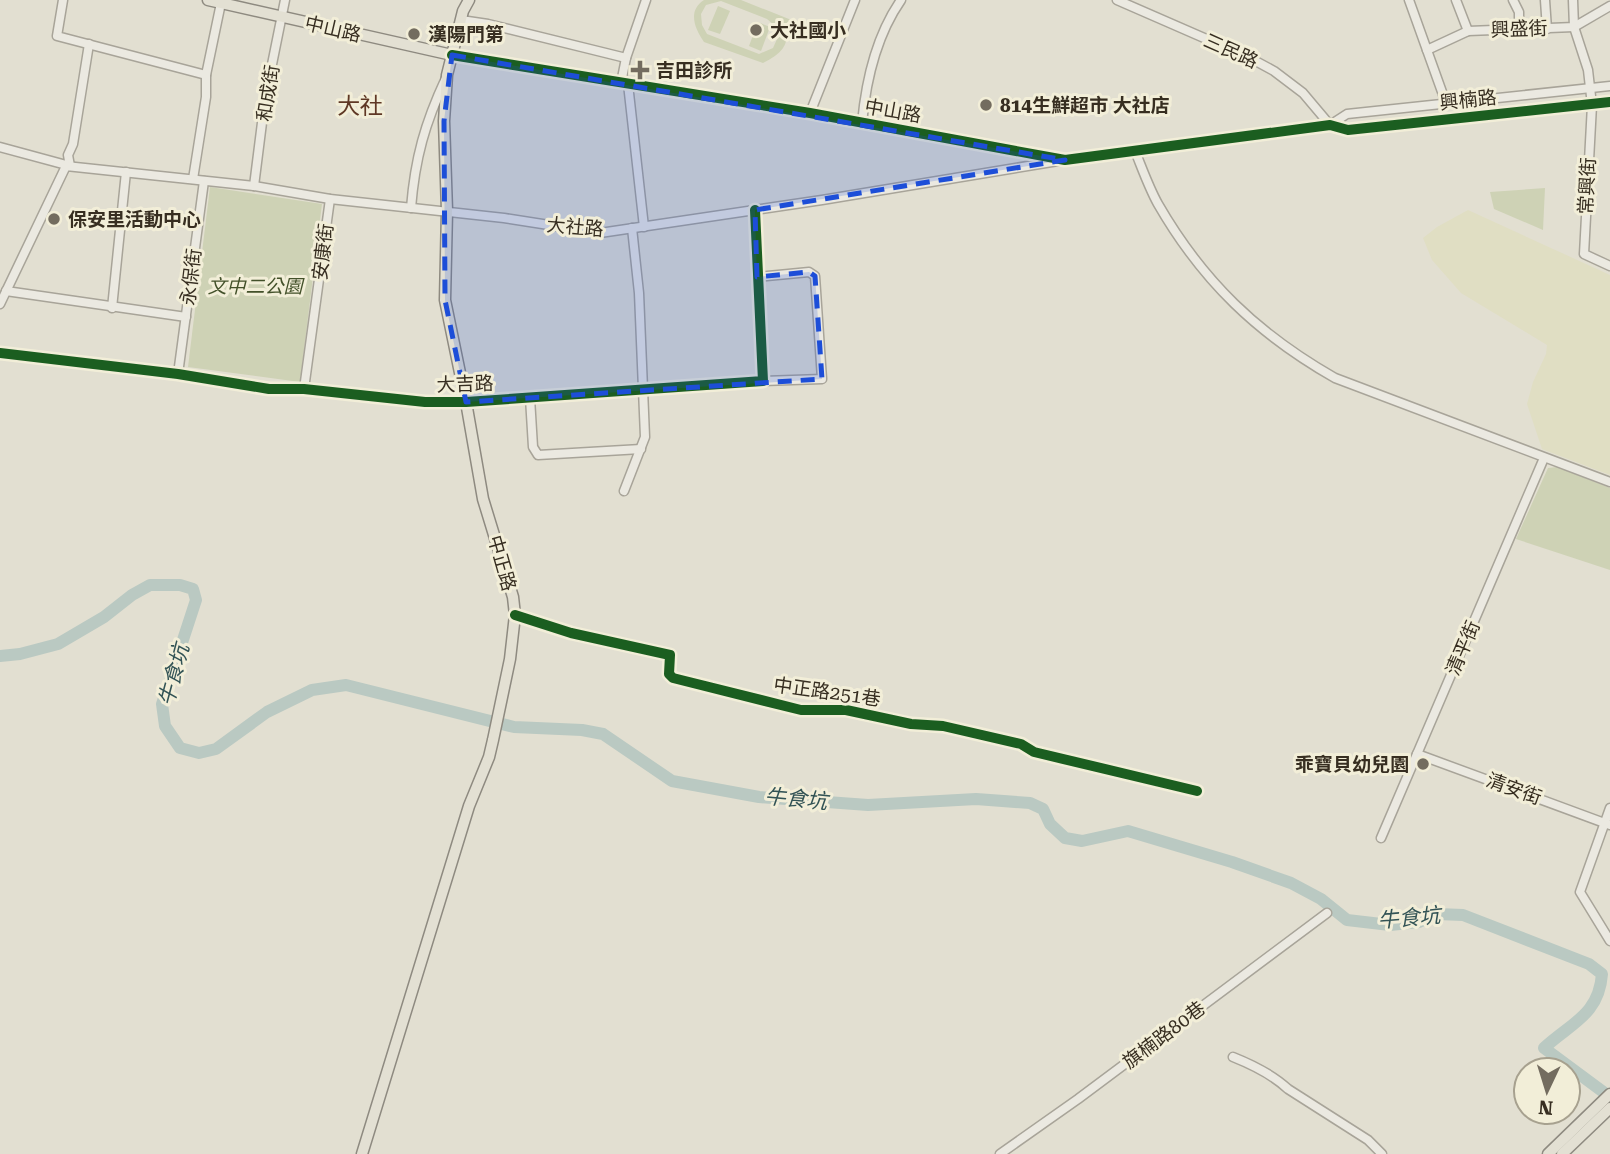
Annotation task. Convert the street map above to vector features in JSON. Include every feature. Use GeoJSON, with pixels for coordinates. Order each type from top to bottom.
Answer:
{"type":"FeatureCollection","features":[{"type":"Feature","properties":{"kind":"main road","name":"中山路"},"geometry":{"type":"LineString","coordinates":[[208,0],[452,55]]}},
{"type":"Feature","properties":{"kind":"main road","name":"中正路"},"geometry":{"type":"LineString","coordinates":[[362,1154],[461,832],[489,757],[510,659],[515,615],[513,597],[483,499],[445,300],[447,211],[444,121],[447,75],[469,0]]}},
{"type":"Feature","properties":{"kind":"main road"},"geometry":{"type":"LineString","coordinates":[[1548,1154],[1609,1103]]}},
{"type":"Feature","properties":{"kind":"main road"},"geometry":{"type":"LineString","coordinates":[[1562,1154],[1609,1103]]}},
{"type":"Feature","properties":{"kind":"street"},"geometry":{"type":"LineString","coordinates":[[63,0],[57,36],[206,75]]}},
{"type":"Feature","properties":{"kind":"street","name":"和成街"},"geometry":{"type":"LineString","coordinates":[[254,186],[265,99],[285,0]]}},
{"type":"Feature","properties":{"kind":"street"},"geometry":{"type":"LineString","coordinates":[[644,227],[625,83],[626,58],[646,0]]}},
{"type":"Feature","properties":{"kind":"street"},"geometry":{"type":"LineString","coordinates":[[810,113],[855,0]]}},
{"type":"Feature","properties":{"kind":"street"},"geometry":{"type":"LineString","coordinates":[[862,123],[865,89],[873,59],[892,13],[901,0]]}},
{"type":"Feature","properties":{"kind":"street"},"geometry":{"type":"LineString","coordinates":[[1409,0],[1446,103]]}},
{"type":"Feature","properties":{"kind":"street"},"geometry":{"type":"LineString","coordinates":[[1456,0],[1468,31]]}},
{"type":"Feature","properties":{"kind":"street"},"geometry":{"type":"LineString","coordinates":[[1513,0],[1518,12],[1519,30]]}},
{"type":"Feature","properties":{"kind":"street"},"geometry":{"type":"LineString","coordinates":[[1545,0],[1547,29]]}},
{"type":"Feature","properties":{"kind":"street","name":"常興街"},"geometry":{"type":"LineString","coordinates":[[1573,0],[1574,27],[1588,70],[1592,105],[1584,254],[1610,266]]}},
{"type":"Feature","properties":{"kind":"street","name":"三民路"},"geometry":{"type":"LineString","coordinates":[[1122,1],[1274,71],[1303,93],[1330,125]]}},
{"type":"Feature","properties":{"kind":"street"},"geometry":{"type":"LineString","coordinates":[[193,179],[206,97],[206,75],[228,3]]}},
{"type":"Feature","properties":{"kind":"street","name":"興盛街"},"geometry":{"type":"LineString","coordinates":[[1427,50],[1468,31],[1574,27],[1610,6]]}},
{"type":"Feature","properties":{"kind":"street"},"geometry":{"type":"LineString","coordinates":[[461,20],[488,24],[626,58]]}},
{"type":"Feature","properties":{"kind":"street"},"geometry":{"type":"LineString","coordinates":[[0,304],[63,169],[70,166],[68,155],[73,144],[89,44]]}},
{"type":"Feature","properties":{"kind":"street","name":"中山路"},"geometry":{"type":"LineString","coordinates":[[452,55],[810,113],[1065,160],[1330,125]]}},
{"type":"Feature","properties":{"kind":"street"},"geometry":{"type":"LineString","coordinates":[[411,208],[413,175],[426,122],[447,75]]}},
{"type":"Feature","properties":{"kind":"street","name":"興楠路"},"geometry":{"type":"LineString","coordinates":[[1330,125],[1348,114],[1610,86]]}},
{"type":"Feature","properties":{"kind":"street","name":"興楠路"},"geometry":{"type":"LineString","coordinates":[[1330,125],[1353,129],[1610,102]]}},
{"type":"Feature","properties":{"kind":"street","name":"大社路"},"geometry":{"type":"LineString","coordinates":[[0,147],[70,166],[254,186],[600,233],[1065,160]]}},
{"type":"Feature","properties":{"kind":"street"},"geometry":{"type":"LineString","coordinates":[[1135,151],[1158,204],[1202,267],[1231,302],[1266,333],[1304,360],[1335,378],[1610,482]]}},
{"type":"Feature","properties":{"kind":"street"},"geometry":{"type":"LineString","coordinates":[[112,307],[126,172]]}},
{"type":"Feature","properties":{"kind":"street","name":"永保街"},"geometry":{"type":"LineString","coordinates":[[178,374],[204,181]]}},
{"type":"Feature","properties":{"kind":"street","name":"安康街"},"geometry":{"type":"LineString","coordinates":[[304,389],[330,198]]}},
{"type":"Feature","properties":{"kind":"street"},"geometry":{"type":"LineString","coordinates":[[755,210],[763,381]]}},
{"type":"Feature","properties":{"kind":"street"},"geometry":{"type":"LineString","coordinates":[[624,491],[645,437],[639,293],[632,228]]}},
{"type":"Feature","properties":{"kind":"street","name":"大吉路"},"geometry":{"type":"LineString","coordinates":[[0,353],[178,374],[269,390],[304,389],[425,402],[466,402],[822,379],[815,276],[809,272],[757,277]]}},
{"type":"Feature","properties":{"kind":"street"},"geometry":{"type":"LineString","coordinates":[[6,291],[186,317]]}},
{"type":"Feature","properties":{"kind":"street"},"geometry":{"type":"LineString","coordinates":[[530,398],[533,447],[538,455],[641,449]]}},
{"type":"Feature","properties":{"kind":"street","name":"清平街"},"geometry":{"type":"LineString","coordinates":[[1381,838],[1545,457]]}},
{"type":"Feature","properties":{"kind":"street","name":"中正路251巷"},"geometry":{"type":"LineString","coordinates":[[515,615],[571,633],[670,655],[669,674],[673,678],[801,710],[846,710],[911,724],[943,726],[1021,744],[1034,752],[1197,791]]}},
{"type":"Feature","properties":{"kind":"street","name":"清安街"},"geometry":{"type":"LineString","coordinates":[[1417,754],[1607,823]]}},
{"type":"Feature","properties":{"kind":"street"},"geometry":{"type":"LineString","coordinates":[[1610,808],[1607,823],[1580,892],[1610,941]]}},
{"type":"Feature","properties":{"kind":"street","name":"旗楠路80巷"},"geometry":{"type":"LineString","coordinates":[[1000,1154],[1327,913]]}},
{"type":"Feature","properties":{"kind":"street"},"geometry":{"type":"LineString","coordinates":[[1233,1057],[1279,1080],[1288,1089],[1368,1140],[1382,1154]]}},
{"type":"Feature","properties":{"kind":"highlighted area"},"geometry":{"type":"Polygon","coordinates":[[[452,55],[1065,160],[755,210],[757,277],[809,272],[815,276],[822,379],[466,402],[445,300],[444,121],[452,55]]]}},
{"type":"Feature","properties":{"kind":"shaded area"},"geometry":{"type":"Polygon","coordinates":[[[1468,210],[1610,275],[1610,475],[1542,449],[1527,404],[1547,345],[1461,293],[1432,260],[1423,238],[1468,210]]]}},
{"type":"Feature","properties":{"kind":"green space"},"geometry":{"type":"Polygon","coordinates":[[[704,0],[741,0],[804,25],[801,32],[785,27],[785,45],[774,57],[763,63],[704,42],[694,20],[699,4],[704,0]],[[721,1],[706,5],[701,14],[702,25],[707,34],[759,54],[773,48],[777,39],[774,25],[767,19],[721,1]]]}},
{"type":"Feature","properties":{"kind":"green space"},"geometry":{"type":"Polygon","coordinates":[[[718,6],[730,11],[720,34],[708,30],[718,6]]]}},
{"type":"Feature","properties":{"kind":"green space"},"geometry":{"type":"Polygon","coordinates":[[[758,22],[770,27],[761,51],[749,46],[758,22]]]}},
{"type":"Feature","properties":{"kind":"green space","name":"文中二公園"},"geometry":{"type":"Polygon","coordinates":[[[210,187],[322,204],[300,382],[188,367],[210,187]]]}},
{"type":"Feature","properties":{"kind":"green space"},"geometry":{"type":"Polygon","coordinates":[[[1545,188],[1543,230],[1494,209],[1490,192],[1545,188]]]}},
{"type":"Feature","properties":{"kind":"green space"},"geometry":{"type":"Polygon","coordinates":[[[1557,467],[1610,488],[1610,570],[1516,539],[1548,468],[1557,467]]]}},
{"type":"Feature","properties":{"kind":"waterway","name":"牛食坑"},"geometry":{"type":"LineString","coordinates":[[0,656],[58,644],[104,617],[150,585],[180,585],[193,589],[196,600],[162,704],[165,726],[180,748],[199,753],[216,749],[267,712],[312,690],[346,685],[514,727],[582,730],[603,734],[672,781],[759,797],[868,805],[976,799],[1030,803],[1043,809],[1050,824],[1065,838],[1082,841],[1128,831],[1291,883],[1321,899],[1347,920],[1390,925],[1419,922],[1437,914],[1463,915],[1589,964],[1602,974],[1600,988],[1589,1009],[1544,1048],[1610,1097]]}},
{"type":"Feature","properties":{"kind":"cycle path"},"geometry":{"type":"LineString","coordinates":[[452,55],[810,113],[1065,160],[1330,125],[1348,130],[1610,102]]}},
{"type":"Feature","properties":{"kind":"cycle path"},"geometry":{"type":"LineString","coordinates":[[0,353],[178,374],[269,389],[304,389],[425,402],[466,402],[763,381],[755,210]]}},
{"type":"Feature","properties":{"kind":"cycle path"},"geometry":{"type":"LineString","coordinates":[[515,615],[571,633],[670,655],[669,674],[673,678],[801,710],[846,710],[911,724],[943,726],[1021,744],[1034,752],[1197,791]]}},
{"type":"Feature","properties":{"kind":"place","name":"大社國小"},"geometry":{"type":"Point","coordinates":[756,30]}},
{"type":"Feature","properties":{"kind":"place","name":"漢陽門第"},"geometry":{"type":"Point","coordinates":[414,34]}},
{"type":"Feature","properties":{"kind":"place","name":"吉田診所"},"geometry":{"type":"Point","coordinates":[640,70]}},
{"type":"Feature","properties":{"kind":"place","name":"814生鮮超市 大社店"},"geometry":{"type":"Point","coordinates":[986,105]}},
{"type":"Feature","properties":{"kind":"place","name":"保安里活動中心"},"geometry":{"type":"Point","coordinates":[54,219]}},
{"type":"Feature","properties":{"kind":"place","name":"乖寶貝幼兒園"},"geometry":{"type":"Point","coordinates":[1423,764]}},
{"type":"Feature","properties":{"kind":"district","name":"大社"},"geometry":{"type":"Point","coordinates":[360,106]}}]}
